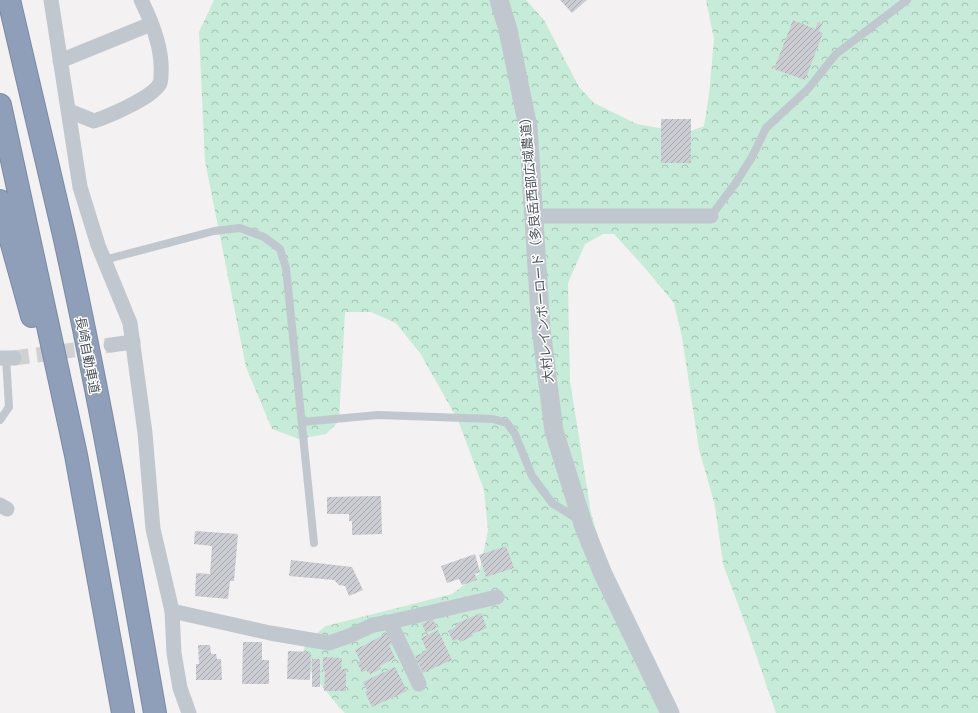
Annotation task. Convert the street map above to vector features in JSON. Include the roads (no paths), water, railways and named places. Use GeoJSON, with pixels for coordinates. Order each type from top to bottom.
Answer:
{"type":"FeatureCollection","features":[{"type":"Feature","properties":{"kind":"highway","name":"長崎自動車道"},"geometry":{"type":"LineString","coordinates":[[9,0],[64,236],[92,375],[155,713]]}},
{"type":"Feature","properties":{"kind":"highway"},"geometry":{"type":"LineString","coordinates":[[0,105],[76,455],[123,713]]}},
{"type":"Feature","properties":{"kind":"highway"},"geometry":{"type":"LineString","coordinates":[[0,201],[35,326],[67,465],[109,634]]}},
{"type":"Feature","properties":{"kind":"street"},"geometry":{"type":"LineString","coordinates":[[51,0],[80,187],[104,260],[130,323],[145,433],[153,529],[172,611],[174,653],[180,688],[190,713]]}},
{"type":"Feature","properties":{"kind":"street"},"geometry":{"type":"LineString","coordinates":[[69,111],[94,121],[114,113],[150,94],[160,83],[162,66],[159,45],[141,0]]}},
{"type":"Feature","properties":{"kind":"street","name":"大村レインボーロード（多良岳西部広域農道）"},"geometry":{"type":"LineString","coordinates":[[499,0],[508,30],[528,127],[541,329],[554,432],[582,521],[603,574],[670,713]]}},
{"type":"Feature","properties":{"kind":"street"},"geometry":{"type":"LineString","coordinates":[[60,62],[151,24]]}},
{"type":"Feature","properties":{"kind":"street"},"geometry":{"type":"LineString","coordinates":[[534,216],[711,216]]}},
{"type":"Feature","properties":{"kind":"street"},"geometry":{"type":"LineString","coordinates":[[111,345],[133,342]]}},
{"type":"Feature","properties":{"kind":"street"},"geometry":{"type":"LineString","coordinates":[[172,611],[270,633],[329,643],[373,625],[497,596]]}},
{"type":"Feature","properties":{"kind":"street"},"geometry":{"type":"LineString","coordinates":[[390,622],[419,684]]}},
{"type":"Feature","properties":{"kind":"lane"},"geometry":{"type":"LineString","coordinates":[[711,216],[735,184],[752,157],[766,128],[796,102],[836,54],[907,0]]}},
{"type":"Feature","properties":{"kind":"lane"},"geometry":{"type":"LineString","coordinates":[[104,260],[214,231],[240,228],[264,236],[280,249],[286,268],[314,543]]}},
{"type":"Feature","properties":{"kind":"lane"},"geometry":{"type":"LineString","coordinates":[[0,420],[9,407],[7,358]]}},
{"type":"Feature","properties":{"kind":"lane"},"geometry":{"type":"LineString","coordinates":[[302,422],[378,415],[493,419],[507,423],[515,434],[532,476],[552,503],[582,521]]}},
{"type":"Feature","properties":{"kind":"tunnel"},"geometry":{"type":"LineString","coordinates":[[14,358],[111,345]]}}]}
